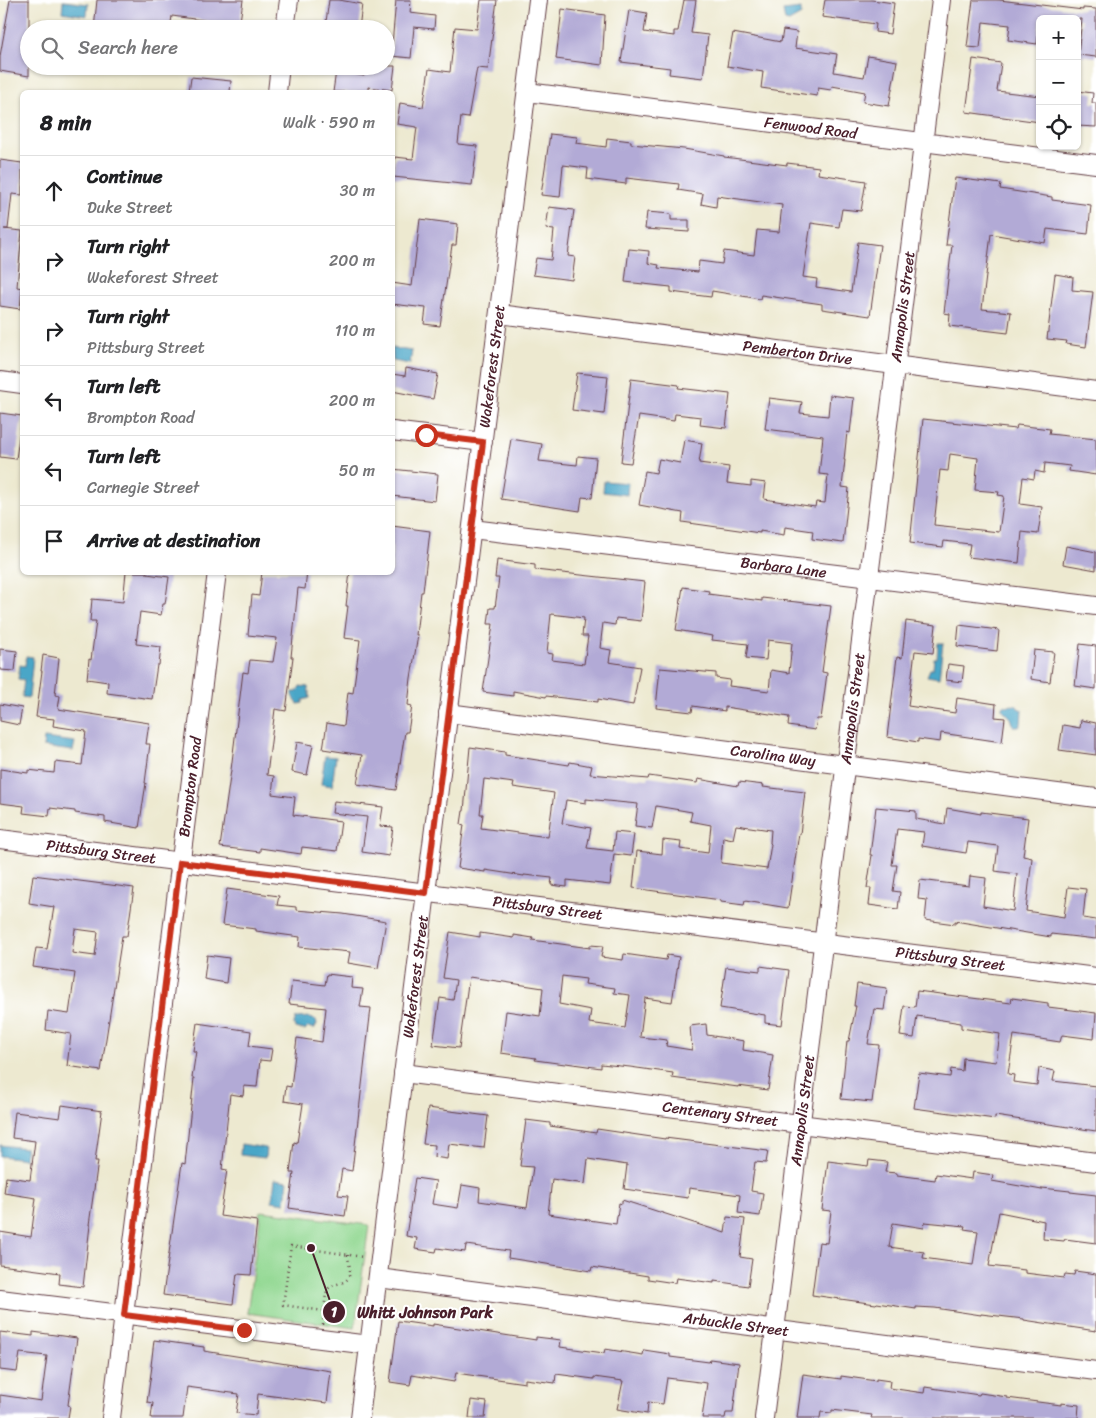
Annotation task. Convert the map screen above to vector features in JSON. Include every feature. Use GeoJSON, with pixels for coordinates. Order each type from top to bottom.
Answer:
{"type":"FeatureCollection","features":[{"type":"Feature","properties":{"kind":"street"},"geometry":{"type":"LineString","coordinates":[[286,20],[289,0]]}},
{"type":"Feature","properties":{"kind":"street","name":"Wakeforest Street"},"geometry":{"type":"LineString","coordinates":[[360,1418],[538,0]]}},
{"type":"Feature","properties":{"kind":"street","name":"Annapolis Street"},"geometry":{"type":"LineString","coordinates":[[764,1418],[941,0]]}},
{"type":"Feature","properties":{"kind":"street"},"geometry":{"type":"LineString","coordinates":[[277,90],[279,75]]}},
{"type":"Feature","properties":{"kind":"street","name":"Fenwood Road"},"geometry":{"type":"LineString","coordinates":[[527,92],[1096,164]]}},
{"type":"Feature","properties":{"kind":"street","name":"Pemberton Drive"},"geometry":{"type":"LineString","coordinates":[[499,314],[1096,391]]}},
{"type":"Feature","properties":{"kind":"street"},"geometry":{"type":"LineString","coordinates":[[0,381],[20,384]]}},
{"type":"Feature","properties":{"kind":"street"},"geometry":{"type":"LineString","coordinates":[[395,431],[483,442]]}},
{"type":"Feature","properties":{"kind":"street","name":"Barbara Lane"},"geometry":{"type":"LineString","coordinates":[[472,529],[1096,606]]}},
{"type":"Feature","properties":{"kind":"street","name":"Brompton Road"},"geometry":{"type":"LineString","coordinates":[[111,1418],[217,575]]}},
{"type":"Feature","properties":{"kind":"street","name":"Carolina Way"},"geometry":{"type":"LineString","coordinates":[[448,713],[1096,798]]}},
{"type":"Feature","properties":{"kind":"street","name":"Pittsburg Street"},"geometry":{"type":"LineString","coordinates":[[0,839],[1096,977]]}},
{"type":"Feature","properties":{"kind":"street","name":"Centenary Street"},"geometry":{"type":"LineString","coordinates":[[403,1073],[1096,1162]]}},
{"type":"Feature","properties":{"kind":"street","name":"Arbuckle Street"},"geometry":{"type":"LineString","coordinates":[[378,1278],[1096,1371]]}},
{"type":"Feature","properties":{"kind":"street"},"geometry":{"type":"LineString","coordinates":[[0,1299],[369,1345]]}},
{"type":"Feature","properties":{"kind":"path"},"geometry":{"type":"LineString","coordinates":[[291,1246],[348,1255],[350,1270],[348,1278],[342,1284],[332,1285],[327,1290],[324,1311],[283,1305],[291,1246]]}},
{"type":"Feature","properties":{"kind":"green space"},"geometry":{"type":"Polygon","coordinates":[[[261,1211],[369,1225],[355,1328],[247,1313],[261,1211]]]}},
{"type":"Feature","properties":{"kind":"water"},"geometry":{"type":"Polygon","coordinates":[[[63,1],[88,4],[87,16],[62,12],[63,1]]]}},
{"type":"Feature","properties":{"kind":"water"},"geometry":{"type":"Polygon","coordinates":[[[801,9],[801,15],[789,22],[785,21],[783,11],[801,9]]]}},
{"type":"Feature","properties":{"kind":"water"},"geometry":{"type":"Polygon","coordinates":[[[395,348],[412,351],[410,364],[395,361],[395,348]]]}},
{"type":"Feature","properties":{"kind":"water"},"geometry":{"type":"Polygon","coordinates":[[[604,481],[628,483],[627,495],[603,492],[604,481]]]}},
{"type":"Feature","properties":{"kind":"water"},"geometry":{"type":"Polygon","coordinates":[[[938,643],[943,643],[939,678],[927,676],[930,669],[933,669],[934,658],[937,658],[938,643]]]}},
{"type":"Feature","properties":{"kind":"water"},"geometry":{"type":"Polygon","coordinates":[[[26,656],[33,657],[29,698],[22,697],[24,680],[18,679],[20,665],[25,666],[26,656]]]}},
{"type":"Feature","properties":{"kind":"water"},"geometry":{"type":"Polygon","coordinates":[[[300,686],[308,687],[310,698],[298,704],[292,696],[293,692],[297,692],[300,686]]]}},
{"type":"Feature","properties":{"kind":"water"},"geometry":{"type":"Polygon","coordinates":[[[1016,705],[1022,710],[1019,727],[1014,727],[1011,718],[1002,709],[1002,706],[1016,705]]]}},
{"type":"Feature","properties":{"kind":"water"},"geometry":{"type":"Polygon","coordinates":[[[44,738],[75,742],[73,751],[43,747],[44,738]]]}},
{"type":"Feature","properties":{"kind":"water"},"geometry":{"type":"Polygon","coordinates":[[[325,756],[336,757],[332,786],[321,784],[325,756]]]}},
{"type":"Feature","properties":{"kind":"water"},"geometry":{"type":"Polygon","coordinates":[[[310,1017],[316,1020],[317,1024],[314,1029],[308,1027],[305,1030],[295,1028],[296,1018],[310,1017]]]}},
{"type":"Feature","properties":{"kind":"water"},"geometry":{"type":"Polygon","coordinates":[[[241,1144],[266,1148],[265,1158],[240,1155],[241,1144]]]}},
{"type":"Feature","properties":{"kind":"water"},"geometry":{"type":"Polygon","coordinates":[[[0,1145],[26,1148],[25,1159],[0,1156],[0,1145]]]}},
{"type":"Feature","properties":{"kind":"water"},"geometry":{"type":"Polygon","coordinates":[[[275,1179],[288,1181],[285,1203],[272,1201],[275,1179]]]}},
{"type":"Feature","properties":{"kind":"building"},"geometry":{"type":"Polygon","coordinates":[[[10,0],[29,0],[29,20],[20,20],[20,74],[0,71],[0,56],[10,0]]]}},
{"type":"Feature","properties":{"kind":"building"},"geometry":{"type":"Polygon","coordinates":[[[97,0],[243,0],[240,20],[202,20],[172,16],[171,20],[95,20],[97,0]]]}},
{"type":"Feature","properties":{"kind":"building"},"geometry":{"type":"Polygon","coordinates":[[[329,0],[362,4],[360,20],[326,20],[329,0]]]}},
{"type":"Feature","properties":{"kind":"building"},"geometry":{"type":"Polygon","coordinates":[[[396,0],[411,0],[410,13],[435,16],[434,29],[414,27],[411,58],[395,56],[396,0]]]}},
{"type":"Feature","properties":{"kind":"building"},"geometry":{"type":"Polygon","coordinates":[[[481,0],[497,0],[488,69],[477,68],[468,118],[461,117],[458,144],[477,146],[472,185],[395,177],[395,157],[413,159],[417,127],[397,124],[400,103],[423,107],[429,69],[450,72],[455,27],[477,29],[481,0]]]}},
{"type":"Feature","properties":{"kind":"building"},"geometry":{"type":"Polygon","coordinates":[[[684,0],[696,0],[691,33],[708,35],[703,78],[669,74],[670,68],[621,62],[629,10],[647,13],[644,32],[674,36],[674,31],[678,31],[684,0]]]}},
{"type":"Feature","properties":{"kind":"building"},"geometry":{"type":"Polygon","coordinates":[[[825,0],[872,0],[894,3],[890,34],[875,32],[876,24],[822,17],[825,0]]]}},
{"type":"Feature","properties":{"kind":"building"},"geometry":{"type":"Polygon","coordinates":[[[973,0],[999,0],[1083,10],[1083,8],[1096,9],[1096,57],[1081,55],[1081,15],[1036,15],[1036,44],[1008,40],[1010,25],[983,22],[980,48],[967,47],[973,0]]]}},
{"type":"Feature","properties":{"kind":"building"},"geometry":{"type":"Polygon","coordinates":[[[562,9],[605,15],[602,65],[556,59],[562,9]]]}},
{"type":"Feature","properties":{"kind":"building"},"geometry":{"type":"Polygon","coordinates":[[[783,30],[797,32],[795,48],[837,54],[834,72],[864,77],[868,56],[897,61],[889,106],[863,102],[865,92],[832,86],[831,90],[818,88],[817,96],[761,88],[763,72],[727,66],[733,33],[781,42],[783,30]]]}},
{"type":"Feature","properties":{"kind":"building"},"geometry":{"type":"Polygon","coordinates":[[[973,59],[1001,63],[997,91],[1036,96],[1036,121],[966,112],[973,59]]]}},
{"type":"Feature","properties":{"kind":"building"},"geometry":{"type":"Polygon","coordinates":[[[335,75],[394,75],[392,90],[368,87],[368,90],[333,90],[335,75]]]}},
{"type":"Feature","properties":{"kind":"building"},"geometry":{"type":"Polygon","coordinates":[[[191,77],[231,81],[230,90],[189,90],[191,77]]]}},
{"type":"Feature","properties":{"kind":"building"},"geometry":{"type":"Polygon","coordinates":[[[1081,92],[1093,93],[1092,103],[1096,103],[1096,127],[1081,126],[1081,92]]]}},
{"type":"Feature","properties":{"kind":"building"},"geometry":{"type":"Polygon","coordinates":[[[550,134],[577,137],[576,143],[606,147],[607,138],[631,141],[631,144],[684,149],[724,157],[819,167],[818,174],[866,181],[861,211],[842,209],[839,227],[811,223],[803,277],[817,279],[816,287],[851,292],[858,242],[880,245],[870,316],[822,309],[822,304],[761,295],[760,299],[712,291],[711,297],[671,292],[671,287],[625,282],[629,249],[649,251],[648,263],[659,265],[658,268],[698,272],[699,261],[722,264],[724,251],[754,255],[757,230],[779,232],[782,205],[717,196],[716,207],[701,204],[703,194],[678,190],[679,184],[626,178],[626,184],[587,179],[588,168],[563,165],[560,197],[541,195],[550,134]]]}},
{"type":"Feature","properties":{"kind":"building"},"geometry":{"type":"Polygon","coordinates":[[[0,160],[20,163],[20,195],[12,194],[8,229],[4,229],[20,231],[17,287],[20,288],[20,309],[0,306],[0,160]]]}},
{"type":"Feature","properties":{"kind":"building"},"geometry":{"type":"Polygon","coordinates":[[[955,178],[1001,184],[1000,189],[1052,197],[1052,200],[1091,205],[1088,234],[1047,229],[1045,243],[991,234],[982,309],[1011,312],[1008,333],[949,326],[950,314],[944,313],[952,245],[946,245],[955,178]]]}},
{"type":"Feature","properties":{"kind":"building"},"geometry":{"type":"Polygon","coordinates":[[[549,207],[574,210],[568,256],[575,257],[572,280],[533,275],[536,258],[551,260],[554,230],[546,229],[549,207]]]}},
{"type":"Feature","properties":{"kind":"building"},"geometry":{"type":"Polygon","coordinates":[[[647,212],[671,214],[671,220],[689,220],[689,232],[645,229],[647,212]]]}},
{"type":"Feature","properties":{"kind":"building"},"geometry":{"type":"Polygon","coordinates":[[[420,219],[458,224],[456,245],[452,245],[440,326],[424,324],[426,308],[395,304],[395,283],[412,286],[420,219]]]}},
{"type":"Feature","properties":{"kind":"building"},"geometry":{"type":"Polygon","coordinates":[[[1055,274],[1073,277],[1072,290],[1093,292],[1086,347],[1066,344],[1067,341],[1047,339],[1055,274]]]}},
{"type":"Feature","properties":{"kind":"building"},"geometry":{"type":"Polygon","coordinates":[[[406,368],[438,374],[433,399],[395,392],[395,374],[405,376],[406,368]]]}},
{"type":"Feature","properties":{"kind":"building"},"geometry":{"type":"Polygon","coordinates":[[[577,373],[608,376],[604,414],[572,410],[577,373]]]}},
{"type":"Feature","properties":{"kind":"building"},"geometry":{"type":"Polygon","coordinates":[[[631,379],[679,385],[678,388],[730,394],[726,428],[700,425],[701,417],[675,414],[674,421],[639,416],[631,463],[621,462],[631,379]]]}},
{"type":"Feature","properties":{"kind":"building"},"geometry":{"type":"Polygon","coordinates":[[[830,395],[854,398],[850,433],[847,432],[844,460],[842,487],[849,488],[843,543],[812,539],[813,531],[785,527],[784,535],[682,522],[683,513],[639,505],[645,471],[656,473],[659,459],[680,463],[684,440],[702,443],[699,463],[729,467],[727,483],[751,486],[751,481],[766,483],[764,499],[815,507],[816,502],[825,503],[828,475],[819,474],[823,436],[765,429],[769,398],[802,402],[800,413],[828,416],[830,395]]]}},
{"type":"Feature","properties":{"kind":"building"},"geometry":{"type":"Polygon","coordinates":[[[0,413],[20,416],[16,459],[0,457],[0,413]]]}},
{"type":"Feature","properties":{"kind":"building"},"geometry":{"type":"Polygon","coordinates":[[[923,419],[1016,429],[1017,425],[1050,429],[1049,434],[1096,439],[1096,475],[1069,471],[1070,466],[1045,463],[1044,473],[1035,471],[1034,479],[1023,477],[1020,504],[1042,507],[1038,534],[1022,532],[1019,563],[968,557],[970,544],[944,541],[943,547],[910,543],[923,419]],[[950,454],[948,471],[940,470],[934,525],[999,532],[1004,496],[998,495],[999,492],[975,490],[978,458],[950,454]]]}},
{"type":"Feature","properties":{"kind":"building"},"geometry":{"type":"Polygon","coordinates":[[[511,439],[542,444],[539,461],[577,465],[578,456],[596,458],[592,498],[582,497],[580,511],[501,499],[511,439]]]}},
{"type":"Feature","properties":{"kind":"building"},"geometry":{"type":"Polygon","coordinates":[[[395,469],[438,474],[435,501],[395,496],[395,469]]]}},
{"type":"Feature","properties":{"kind":"building"},"geometry":{"type":"Polygon","coordinates":[[[395,526],[430,531],[408,705],[412,706],[408,732],[405,732],[396,790],[357,784],[362,755],[323,749],[327,723],[344,726],[348,692],[353,693],[360,640],[344,638],[348,606],[346,606],[350,575],[395,575],[395,526]]]}},
{"type":"Feature","properties":{"kind":"building"},"geometry":{"type":"Polygon","coordinates":[[[1066,546],[1096,552],[1096,570],[1063,564],[1066,546]]]}},
{"type":"Feature","properties":{"kind":"building"},"geometry":{"type":"Polygon","coordinates":[[[497,560],[535,565],[535,570],[645,582],[641,621],[616,618],[615,625],[603,623],[600,648],[611,650],[609,662],[640,667],[633,705],[598,699],[598,702],[546,697],[513,691],[513,696],[483,692],[493,624],[488,624],[490,608],[495,608],[499,578],[495,578],[497,560]],[[551,614],[547,653],[553,654],[552,660],[584,664],[588,636],[582,636],[584,618],[551,614]]]}},
{"type":"Feature","properties":{"kind":"building"},"geometry":{"type":"Polygon","coordinates":[[[126,575],[169,577],[165,604],[163,604],[161,615],[140,612],[136,644],[161,647],[152,699],[107,693],[108,682],[87,679],[96,621],[90,621],[92,599],[123,602],[126,575]]]}},
{"type":"Feature","properties":{"kind":"building"},"geometry":{"type":"Polygon","coordinates":[[[262,575],[307,575],[305,589],[298,588],[291,657],[293,657],[286,711],[275,709],[267,775],[274,776],[272,794],[295,797],[293,815],[341,821],[337,851],[302,847],[301,854],[260,848],[260,852],[220,847],[243,672],[248,673],[250,660],[273,662],[277,638],[248,635],[252,595],[259,596],[262,575]]]}},
{"type":"Feature","properties":{"kind":"building"},"geometry":{"type":"Polygon","coordinates":[[[683,587],[709,591],[708,594],[762,601],[762,598],[831,606],[822,672],[827,673],[821,719],[817,719],[815,730],[788,726],[789,717],[725,707],[725,711],[693,706],[692,712],[656,708],[660,668],[716,673],[716,678],[730,680],[729,686],[769,691],[771,670],[789,673],[792,643],[768,640],[766,660],[746,658],[748,644],[712,640],[713,636],[676,630],[683,587]]]}},
{"type":"Feature","properties":{"kind":"building"},"geometry":{"type":"Polygon","coordinates":[[[906,621],[936,625],[933,653],[915,651],[908,706],[955,713],[957,698],[996,704],[995,717],[1005,718],[1002,742],[941,733],[940,742],[918,739],[918,742],[887,737],[897,657],[902,658],[906,621]]]}},
{"type":"Feature","properties":{"kind":"building"},"geometry":{"type":"Polygon","coordinates":[[[959,625],[999,630],[997,651],[957,646],[959,625]]]}},
{"type":"Feature","properties":{"kind":"building"},"geometry":{"type":"Polygon","coordinates":[[[1080,644],[1096,646],[1096,689],[1075,686],[1080,644]]]}},
{"type":"Feature","properties":{"kind":"building"},"geometry":{"type":"Polygon","coordinates":[[[0,649],[17,651],[15,671],[0,670],[0,649]]]}},
{"type":"Feature","properties":{"kind":"building"},"geometry":{"type":"Polygon","coordinates":[[[1034,650],[1054,652],[1050,682],[1031,679],[1034,650]]]}},
{"type":"Feature","properties":{"kind":"building"},"geometry":{"type":"Polygon","coordinates":[[[43,655],[59,658],[55,695],[60,696],[58,709],[149,723],[146,744],[150,744],[139,828],[105,822],[105,817],[75,813],[75,811],[50,808],[49,816],[23,813],[24,806],[0,803],[0,769],[28,773],[28,770],[54,773],[55,762],[82,765],[86,731],[53,726],[54,719],[36,717],[43,655]]]}},
{"type":"Feature","properties":{"kind":"building"},"geometry":{"type":"Polygon","coordinates":[[[948,664],[964,666],[962,682],[946,680],[948,664]]]}},
{"type":"Feature","properties":{"kind":"building"},"geometry":{"type":"Polygon","coordinates":[[[0,704],[22,708],[19,725],[0,721],[0,704]]]}},
{"type":"Feature","properties":{"kind":"building"},"geometry":{"type":"Polygon","coordinates":[[[1081,720],[1096,723],[1096,755],[1059,750],[1063,725],[1080,728],[1081,720]]]}},
{"type":"Feature","properties":{"kind":"building"},"geometry":{"type":"Polygon","coordinates":[[[297,742],[313,745],[307,775],[292,772],[297,742]]]}},
{"type":"Feature","properties":{"kind":"building"},"geometry":{"type":"Polygon","coordinates":[[[470,747],[505,752],[505,755],[569,765],[570,762],[592,766],[590,774],[648,779],[649,776],[697,783],[698,779],[738,786],[739,782],[805,792],[788,908],[745,901],[744,905],[633,888],[637,851],[662,854],[663,840],[681,842],[680,849],[708,853],[711,825],[690,821],[692,812],[656,806],[652,828],[635,826],[638,804],[586,799],[586,803],[566,800],[562,823],[591,828],[587,848],[613,851],[615,832],[634,834],[631,856],[614,854],[610,885],[567,880],[567,887],[551,885],[552,878],[458,868],[464,825],[461,824],[470,747]],[[484,779],[480,814],[483,814],[481,828],[548,837],[554,793],[513,787],[514,783],[484,779]],[[736,825],[733,839],[723,837],[721,863],[767,869],[771,830],[736,825]]]}},
{"type":"Feature","properties":{"kind":"building"},"geometry":{"type":"Polygon","coordinates":[[[334,801],[383,807],[380,826],[393,827],[389,856],[362,852],[367,817],[332,813],[334,801]]]}},
{"type":"Feature","properties":{"kind":"building"},"geometry":{"type":"Polygon","coordinates":[[[876,807],[916,811],[916,819],[945,824],[947,808],[981,814],[981,812],[1028,818],[1023,856],[1032,858],[1026,911],[1064,917],[1068,887],[1086,889],[1083,918],[1096,920],[1096,939],[1051,934],[1051,937],[955,921],[955,924],[925,920],[927,900],[918,899],[920,880],[969,886],[970,876],[986,878],[983,906],[1013,911],[1017,874],[995,871],[998,846],[968,842],[966,853],[922,846],[924,832],[897,829],[892,865],[897,865],[893,891],[900,892],[898,909],[869,905],[871,888],[867,888],[876,807]]]}},
{"type":"Feature","properties":{"kind":"building"},"geometry":{"type":"Polygon","coordinates":[[[33,875],[134,888],[127,936],[122,936],[101,1071],[67,1066],[71,1034],[46,1030],[48,1011],[69,1014],[75,973],[33,967],[36,948],[47,949],[54,907],[29,903],[33,875]],[[75,929],[72,953],[95,956],[98,932],[75,929]]]}},
{"type":"Feature","properties":{"kind":"building"},"geometry":{"type":"Polygon","coordinates":[[[227,889],[279,896],[277,905],[296,907],[296,910],[343,914],[386,921],[378,968],[348,963],[350,952],[299,947],[300,937],[222,925],[227,889]]]}},
{"type":"Feature","properties":{"kind":"building"},"geometry":{"type":"Polygon","coordinates":[[[450,932],[480,937],[480,933],[514,938],[514,935],[533,938],[532,940],[590,948],[590,945],[603,946],[601,957],[623,960],[624,954],[666,960],[667,955],[679,957],[672,1002],[645,998],[640,1037],[667,1040],[666,1046],[692,1050],[690,1026],[706,1024],[707,1035],[744,1041],[743,1050],[773,1055],[768,1090],[672,1078],[673,1073],[630,1067],[601,1064],[601,1068],[535,1060],[536,1058],[501,1053],[506,1011],[540,1016],[543,988],[469,977],[459,1048],[433,1045],[440,998],[453,1000],[456,980],[443,978],[450,932]],[[562,976],[559,1004],[591,1010],[589,1023],[625,1028],[630,995],[614,993],[615,988],[585,984],[586,979],[562,976]]]}},
{"type":"Feature","properties":{"kind":"building"},"geometry":{"type":"Polygon","coordinates":[[[207,955],[229,958],[226,983],[204,979],[207,955]]]}},
{"type":"Feature","properties":{"kind":"building"},"geometry":{"type":"Polygon","coordinates":[[[760,966],[789,970],[782,1025],[765,1023],[765,1015],[720,1008],[726,967],[760,971],[760,966]]]}},
{"type":"Feature","properties":{"kind":"building"},"geometry":{"type":"Polygon","coordinates":[[[327,974],[352,977],[351,988],[363,989],[360,1007],[371,1008],[352,1171],[342,1169],[338,1195],[348,1196],[345,1216],[289,1208],[294,1173],[290,1173],[294,1142],[297,1143],[303,1104],[284,1101],[286,1086],[291,1087],[297,1038],[322,1042],[326,1008],[289,1004],[292,981],[325,985],[327,974]]]}},
{"type":"Feature","properties":{"kind":"building"},"geometry":{"type":"Polygon","coordinates":[[[857,984],[887,988],[884,1010],[874,1009],[868,1044],[879,1045],[872,1102],[841,1099],[847,1041],[849,1041],[856,1006],[854,1006],[857,984]]]}},
{"type":"Feature","properties":{"kind":"building"},"geometry":{"type":"Polygon","coordinates":[[[917,991],[1011,1003],[1012,998],[1048,1003],[1048,1007],[1096,1013],[1094,1039],[1062,1035],[1060,1042],[1014,1035],[1008,1074],[1014,1075],[1013,1082],[1037,1085],[1039,1068],[1055,1071],[1053,1081],[1096,1086],[1096,1131],[995,1116],[995,1119],[914,1108],[919,1073],[950,1077],[951,1069],[962,1071],[963,1058],[996,1062],[1000,1034],[961,1028],[961,1023],[917,1016],[914,1038],[900,1036],[904,1006],[915,1007],[917,991]]]}},
{"type":"Feature","properties":{"kind":"building"},"geometry":{"type":"Polygon","coordinates":[[[197,1023],[251,1031],[249,1046],[272,1049],[270,1061],[260,1060],[257,1087],[244,1086],[243,1096],[230,1094],[222,1169],[227,1170],[220,1216],[257,1221],[251,1275],[237,1274],[233,1304],[163,1295],[182,1163],[185,1164],[194,1078],[192,1078],[196,1051],[193,1051],[197,1023]]]}},
{"type":"Feature","properties":{"kind":"building"},"geometry":{"type":"Polygon","coordinates":[[[62,1105],[102,1111],[95,1161],[98,1161],[83,1287],[59,1284],[60,1273],[0,1265],[0,1232],[31,1237],[36,1198],[4,1193],[6,1177],[30,1180],[35,1141],[12,1138],[15,1112],[60,1118],[62,1105]]]}},
{"type":"Feature","properties":{"kind":"building"},"geometry":{"type":"Polygon","coordinates":[[[428,1108],[488,1116],[484,1148],[449,1144],[447,1159],[434,1157],[435,1145],[423,1144],[428,1108]]]}},
{"type":"Feature","properties":{"kind":"building"},"geometry":{"type":"Polygon","coordinates":[[[526,1120],[550,1123],[550,1126],[596,1133],[597,1129],[768,1151],[766,1163],[755,1162],[751,1191],[763,1193],[760,1216],[738,1213],[740,1195],[689,1188],[688,1198],[624,1189],[627,1165],[588,1159],[585,1184],[552,1179],[548,1214],[616,1224],[619,1203],[622,1204],[622,1200],[725,1233],[727,1217],[745,1219],[740,1257],[752,1259],[748,1286],[676,1278],[675,1283],[648,1279],[648,1276],[592,1267],[591,1271],[508,1258],[509,1251],[466,1245],[465,1252],[437,1248],[436,1252],[415,1249],[417,1238],[406,1236],[415,1178],[436,1181],[432,1204],[458,1208],[462,1185],[480,1188],[479,1201],[527,1208],[533,1167],[520,1166],[526,1120]]]}},
{"type":"Feature","properties":{"kind":"building"},"geometry":{"type":"Polygon","coordinates":[[[869,1160],[887,1162],[885,1172],[935,1180],[936,1174],[972,1179],[973,1172],[993,1175],[992,1181],[1042,1190],[1042,1188],[1096,1195],[1096,1243],[1065,1239],[1064,1241],[1043,1239],[1044,1221],[999,1212],[989,1266],[1025,1270],[1025,1273],[1064,1278],[1065,1274],[1074,1275],[1075,1271],[1096,1274],[1096,1331],[1024,1319],[935,1308],[916,1307],[916,1309],[812,1295],[819,1242],[827,1243],[831,1211],[822,1210],[828,1161],[868,1166],[869,1160]],[[925,1222],[924,1228],[893,1223],[889,1247],[924,1252],[923,1258],[973,1265],[978,1231],[964,1229],[965,1226],[925,1222]]]}},
{"type":"Feature","properties":{"kind":"building"},"geometry":{"type":"Polygon","coordinates":[[[398,1321],[433,1326],[433,1324],[536,1340],[536,1337],[561,1340],[560,1347],[604,1353],[605,1349],[643,1355],[644,1350],[670,1354],[670,1357],[709,1362],[710,1359],[739,1363],[733,1413],[726,1413],[725,1418],[702,1418],[707,1383],[667,1378],[663,1404],[648,1402],[647,1414],[617,1409],[623,1381],[594,1377],[594,1379],[556,1374],[555,1383],[525,1379],[525,1383],[456,1373],[454,1382],[412,1375],[410,1385],[390,1382],[398,1321]]]}},
{"type":"Feature","properties":{"kind":"building"},"geometry":{"type":"Polygon","coordinates":[[[0,1332],[33,1336],[33,1332],[77,1338],[68,1418],[0,1418],[0,1395],[41,1401],[47,1356],[20,1353],[17,1372],[0,1370],[0,1332]]]}},
{"type":"Feature","properties":{"kind":"building"},"geometry":{"type":"Polygon","coordinates":[[[154,1340],[204,1347],[204,1351],[331,1371],[327,1403],[258,1394],[256,1415],[236,1413],[239,1394],[187,1387],[183,1418],[151,1418],[153,1403],[147,1402],[154,1340]]]}},
{"type":"Feature","properties":{"kind":"building"},"geometry":{"type":"Polygon","coordinates":[[[803,1374],[841,1379],[841,1376],[890,1381],[889,1388],[924,1393],[925,1387],[1061,1405],[1061,1403],[1079,1405],[1078,1418],[871,1418],[872,1415],[832,1410],[832,1413],[821,1412],[820,1418],[797,1418],[803,1374]]]}},
{"type":"Feature","properties":{"kind":"building"},"geometry":{"type":"Polygon","coordinates":[[[471,1400],[487,1402],[485,1418],[469,1418],[471,1400]]]}},
{"type":"Feature","properties":{"kind":"place","name":"Whitt Johnson Park"},"geometry":{"type":"Point","coordinates":[311,1248]}},
{"type":"Feature","properties":{"kind":"route"},"geometry":{"type":"LineString","coordinates":[[244,1330],[124,1315],[180,862],[426,893],[483,442],[426,435]]}}]}
